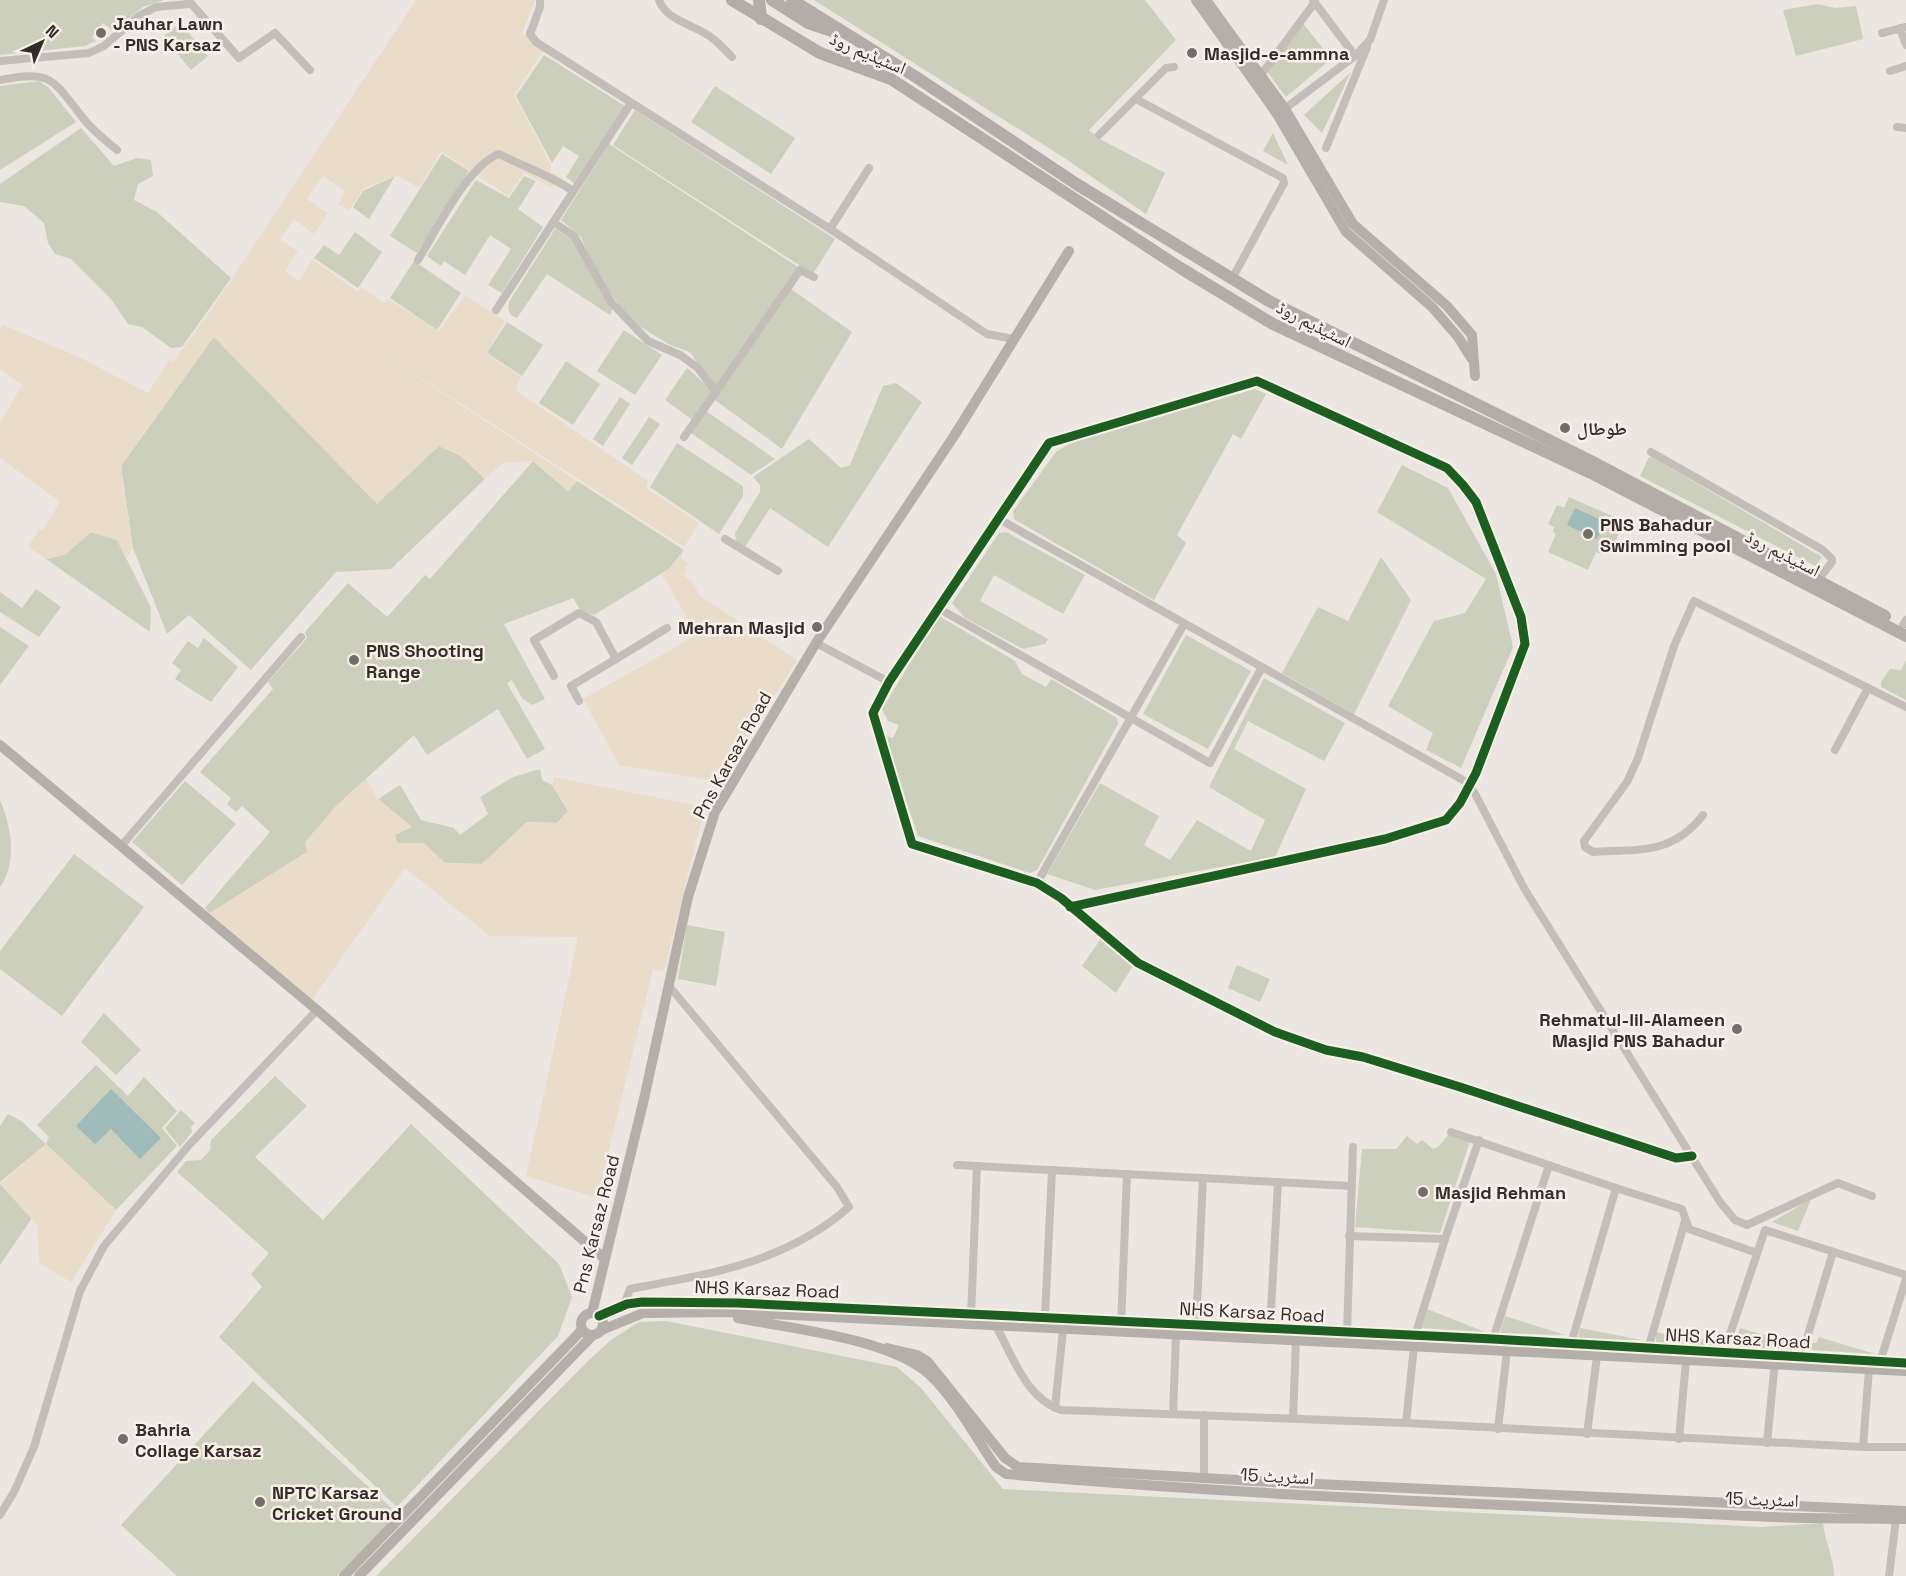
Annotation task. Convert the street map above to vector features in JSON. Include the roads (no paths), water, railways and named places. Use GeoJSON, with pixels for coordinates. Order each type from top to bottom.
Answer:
{"type":"FeatureCollection","features":[{"type":"Feature","properties":{"kind":"main road","name":"اسٹیڈیم روڈ"},"geometry":{"type":"LineString","coordinates":[[732,0],[760,19],[820,53],[891,79],[1182,270],[1273,324],[1580,468],[1905,627]]}},
{"type":"Feature","properties":{"kind":"main road"},"geometry":{"type":"LineString","coordinates":[[759,0],[760,19]]}},
{"type":"Feature","properties":{"kind":"main road"},"geometry":{"type":"LineString","coordinates":[[772,0],[808,23],[853,38]]}},
{"type":"Feature","properties":{"kind":"main road","name":"اسٹیڈیم روڈ"},"geometry":{"type":"LineString","coordinates":[[792,0],[916,77],[1078,185],[1269,301],[1592,461],[1905,627]]}},
{"type":"Feature","properties":{"kind":"street"},"geometry":{"type":"LineString","coordinates":[[540,0],[540,7],[530,34],[536,42],[830,229],[987,334],[1014,339]]}},
{"type":"Feature","properties":{"kind":"street"},"geometry":{"type":"LineString","coordinates":[[659,0],[661,6],[679,20],[710,36],[732,57]]}},
{"type":"Feature","properties":{"kind":"street"},"geometry":{"type":"LineString","coordinates":[[1196,0],[1281,111]]}},
{"type":"Feature","properties":{"kind":"street"},"geometry":{"type":"LineString","coordinates":[[1206,0],[1261,75],[1346,232],[1432,307],[1458,337],[1473,362],[1475,376]]}},
{"type":"Feature","properties":{"kind":"street"},"geometry":{"type":"LineString","coordinates":[[1326,148],[1384,0]]}},
{"type":"Feature","properties":{"kind":"street"},"geometry":{"type":"LineString","coordinates":[[1261,75],[1314,1],[1355,56]]}},
{"type":"Feature","properties":{"kind":"street"},"geometry":{"type":"LineString","coordinates":[[0,61],[89,52],[104,46],[139,16],[156,7],[189,2],[239,58],[275,33],[310,70]]}},
{"type":"Feature","properties":{"kind":"street"},"geometry":{"type":"LineString","coordinates":[[1882,33],[1903,28],[1906,45]]}},
{"type":"Feature","properties":{"kind":"street"},"geometry":{"type":"LineString","coordinates":[[1281,111],[1355,56],[1370,40]]}},
{"type":"Feature","properties":{"kind":"street"},"geometry":{"type":"LineString","coordinates":[[1890,71],[1906,66]]}},
{"type":"Feature","properties":{"kind":"street"},"geometry":{"type":"LineString","coordinates":[[1099,135],[1166,68],[1174,67]]}},
{"type":"Feature","properties":{"kind":"street"},"geometry":{"type":"LineString","coordinates":[[0,80],[34,75],[47,77],[60,87],[84,121],[117,150]]}},
{"type":"Feature","properties":{"kind":"street"},"geometry":{"type":"LineString","coordinates":[[1136,99],[1283,178],[1284,183],[1232,279]]}},
{"type":"Feature","properties":{"kind":"street"},"geometry":{"type":"LineString","coordinates":[[496,310],[631,103]]}},
{"type":"Feature","properties":{"kind":"street"},"geometry":{"type":"LineString","coordinates":[[1897,127],[1906,128]]}},
{"type":"Feature","properties":{"kind":"street"},"geometry":{"type":"LineString","coordinates":[[418,260],[464,185],[489,157],[499,154],[523,167],[551,176],[573,191]]}},
{"type":"Feature","properties":{"kind":"street"},"geometry":{"type":"LineString","coordinates":[[830,229],[869,168]]}},
{"type":"Feature","properties":{"kind":"street"},"geometry":{"type":"LineString","coordinates":[[554,222],[574,236],[611,302],[648,341],[680,355],[698,368],[716,392]]}},
{"type":"Feature","properties":{"kind":"street","name":"Pns Karsaz Road"},"geometry":{"type":"LineString","coordinates":[[595,1314],[604,1259],[688,897],[715,812],[816,643],[954,436],[1069,251]]}},
{"type":"Feature","properties":{"kind":"street"},"geometry":{"type":"LineString","coordinates":[[684,437],[800,270],[814,278]]}},
{"type":"Feature","properties":{"kind":"street"},"geometry":{"type":"LineString","coordinates":[[1071,907],[1384,838],[1446,820],[1460,803],[1470,784],[1525,644],[1521,617],[1476,502],[1447,468],[1257,381],[1049,443],[889,682],[873,713],[912,844],[1037,883],[1071,907],[1138,963],[1275,1032],[1326,1050],[1363,1057],[1460,1087],[1676,1158],[1692,1156]]}},
{"type":"Feature","properties":{"kind":"street"},"geometry":{"type":"LineString","coordinates":[[1651,452],[1823,550],[1832,558],[1832,562],[1818,580]]}},
{"type":"Feature","properties":{"kind":"street"},"geometry":{"type":"LineString","coordinates":[[999,519],[1261,669],[1470,784],[1524,888],[1720,1202],[1735,1220],[1747,1225],[1838,1183],[1872,1196]]}},
{"type":"Feature","properties":{"kind":"street"},"geometry":{"type":"LineString","coordinates":[[724,539],[778,571]]}},
{"type":"Feature","properties":{"kind":"street"},"geometry":{"type":"LineString","coordinates":[[1703,815],[1685,836],[1665,846],[1593,852],[1585,847],[1584,841],[1627,782],[1638,758],[1674,646],[1694,601],[1906,707]]}},
{"type":"Feature","properties":{"kind":"street"},"geometry":{"type":"LineString","coordinates":[[938,608],[1210,764],[1261,669]]}},
{"type":"Feature","properties":{"kind":"street"},"geometry":{"type":"LineString","coordinates":[[554,676],[534,640],[579,613],[596,622],[615,659]]}},
{"type":"Feature","properties":{"kind":"street"},"geometry":{"type":"LineString","coordinates":[[1037,883],[1184,624]]}},
{"type":"Feature","properties":{"kind":"street"},"geometry":{"type":"LineString","coordinates":[[579,701],[571,686],[667,628]]}},
{"type":"Feature","properties":{"kind":"street"},"geometry":{"type":"LineString","coordinates":[[122,845],[301,637]]}},
{"type":"Feature","properties":{"kind":"street"},"geometry":{"type":"LineString","coordinates":[[816,643],[889,682]]}},
{"type":"Feature","properties":{"kind":"street"},"geometry":{"type":"LineString","coordinates":[[1835,750],[1868,688]]}},
{"type":"Feature","properties":{"kind":"street"},"geometry":{"type":"LineString","coordinates":[[0,745],[318,1010],[604,1259]]}},
{"type":"Feature","properties":{"kind":"street"},"geometry":{"type":"LineString","coordinates":[[624,1305],[630,1289],[724,1272],[783,1250],[835,1220],[849,1207],[837,1187],[669,986]]}},
{"type":"Feature","properties":{"kind":"street"},"geometry":{"type":"LineString","coordinates":[[0,1515],[14,1492],[34,1446],[80,1291],[104,1246],[190,1144],[318,1010]]}},
{"type":"Feature","properties":{"kind":"street"},"geometry":{"type":"LineString","coordinates":[[1451,1132],[1682,1209],[1689,1229],[1756,1253]]}},
{"type":"Feature","properties":{"kind":"street"},"geometry":{"type":"LineString","coordinates":[[1406,1423],[1418,1341],[1445,1239],[1479,1140]]}},
{"type":"Feature","properties":{"kind":"street"},"geometry":{"type":"LineString","coordinates":[[1347,1333],[1353,1147]]}},
{"type":"Feature","properties":{"kind":"street"},"geometry":{"type":"LineString","coordinates":[[957,1165],[1351,1185]]}},
{"type":"Feature","properties":{"kind":"street"},"geometry":{"type":"LineString","coordinates":[[1493,1339],[1549,1165]]}},
{"type":"Feature","properties":{"kind":"street"},"geometry":{"type":"LineString","coordinates":[[971,1319],[977,1166]]}},
{"type":"Feature","properties":{"kind":"street"},"geometry":{"type":"LineString","coordinates":[[1052,1170],[1055,1408]]}},
{"type":"Feature","properties":{"kind":"street"},"geometry":{"type":"LineString","coordinates":[[1121,1327],[1127,1174]]}},
{"type":"Feature","properties":{"kind":"street"},"geometry":{"type":"LineString","coordinates":[[1196,1330],[1203,1178]]}},
{"type":"Feature","properties":{"kind":"street"},"geometry":{"type":"LineString","coordinates":[[1270,1329],[1278,1182]]}},
{"type":"Feature","properties":{"kind":"street"},"geometry":{"type":"LineString","coordinates":[[1571,1344],[1616,1188]]}},
{"type":"Feature","properties":{"kind":"street"},"geometry":{"type":"LineString","coordinates":[[1648,1349],[1685,1221]]}},
{"type":"Feature","properties":{"kind":"street"},"geometry":{"type":"LineString","coordinates":[[1725,1352],[1765,1230],[1906,1275]]}},
{"type":"Feature","properties":{"kind":"street"},"geometry":{"type":"LineString","coordinates":[[1349,1236],[1445,1239]]}},
{"type":"Feature","properties":{"kind":"street"},"geometry":{"type":"LineString","coordinates":[[1801,1358],[1833,1252]]}},
{"type":"Feature","properties":{"kind":"street"},"geometry":{"type":"LineString","coordinates":[[1880,1362],[1906,1279]]}},
{"type":"Feature","properties":{"kind":"street","name":"NHS Karsaz Road"},"geometry":{"type":"LineString","coordinates":[[595,1314],[624,1305],[662,1301],[802,1311],[1284,1335],[1347,1333],[1378,1339]]}},
{"type":"Feature","properties":{"kind":"street","name":"NHS Karsaz Road"},"geometry":{"type":"LineString","coordinates":[[344,1576],[592,1332],[643,1313],[802,1311]]}},
{"type":"Feature","properties":{"kind":"street","name":"اسٹریٹ 15"},"geometry":{"type":"LineString","coordinates":[[708,1312],[878,1346],[917,1366],[938,1383],[996,1467],[1005,1474],[1103,1483],[1519,1505],[1753,1516],[1901,1519]]}},
{"type":"Feature","properties":{"kind":"street"},"geometry":{"type":"LineString","coordinates":[[595,1314],[603,1322],[592,1332],[582,1319],[595,1314]]}},
{"type":"Feature","properties":{"kind":"street","name":"NHS Karsaz Road"},"geometry":{"type":"LineString","coordinates":[[971,1319],[996,1326],[1054,1324]]}},
{"type":"Feature","properties":{"kind":"street"},"geometry":{"type":"LineString","coordinates":[[996,1326],[1029,1387],[1045,1404],[1055,1408],[1406,1423],[1679,1439],[1906,1447]]}},
{"type":"Feature","properties":{"kind":"street","name":"NHS Karsaz Road"},"geometry":{"type":"LineString","coordinates":[[1121,1327],[1176,1335],[1196,1330],[1270,1329],[1296,1340],[1418,1341],[1507,1351],[1597,1356],[1648,1349],[1725,1352],[1775,1360],[1906,1371]]}},
{"type":"Feature","properties":{"kind":"street","name":"NHS Karsaz Road"},"geometry":{"type":"LineString","coordinates":[[359,1576],[592,1332]]}},
{"type":"Feature","properties":{"kind":"street"},"geometry":{"type":"LineString","coordinates":[[1173,1414],[1176,1335]]}},
{"type":"Feature","properties":{"kind":"street","name":"NHS Karsaz Road"},"geometry":{"type":"LineString","coordinates":[[1418,1341],[1493,1339],[1571,1344],[1615,1352],[1686,1360],[1801,1358],[1906,1363]]}},
{"type":"Feature","properties":{"kind":"street"},"geometry":{"type":"LineString","coordinates":[[1293,1419],[1296,1340]]}},
{"type":"Feature","properties":{"kind":"street"},"geometry":{"type":"LineString","coordinates":[[878,1346],[917,1354],[927,1361],[1005,1458],[1014,1465],[1204,1478],[1906,1511]]}},
{"type":"Feature","properties":{"kind":"street"},"geometry":{"type":"LineString","coordinates":[[1498,1429],[1507,1351]]}},
{"type":"Feature","properties":{"kind":"street"},"geometry":{"type":"LineString","coordinates":[[1587,1434],[1597,1356]]}},
{"type":"Feature","properties":{"kind":"street"},"geometry":{"type":"LineString","coordinates":[[1679,1439],[1686,1360]]}},
{"type":"Feature","properties":{"kind":"street"},"geometry":{"type":"LineString","coordinates":[[1767,1443],[1775,1360]]}},
{"type":"Feature","properties":{"kind":"street"},"geometry":{"type":"LineString","coordinates":[[1863,1447],[1869,1369]]}},
{"type":"Feature","properties":{"kind":"street"},"geometry":{"type":"LineString","coordinates":[[1204,1415],[1204,1478]]}},
{"type":"Feature","properties":{"kind":"street"},"geometry":{"type":"LineString","coordinates":[[1888,1576],[1901,1519]]}},
{"type":"Feature","properties":{"kind":"water"},"geometry":{"type":"Polygon","coordinates":[[[1575,508],[1605,522],[1597,539],[1567,525],[1575,508]]]}},
{"type":"Feature","properties":{"kind":"water"},"geometry":{"type":"Polygon","coordinates":[[[111,1089],[161,1138],[140,1159],[111,1129],[95,1144],[76,1126],[111,1089]]]}},
{"type":"Feature","properties":{"kind":"place","name":"Jauhar Lawn - PNS Karsaz"},"geometry":{"type":"Point","coordinates":[101,33]}},
{"type":"Feature","properties":{"kind":"place","name":"Masjid-e-ammna"},"geometry":{"type":"Point","coordinates":[1192,53]}},
{"type":"Feature","properties":{"kind":"place","name":"طوطال"},"geometry":{"type":"Point","coordinates":[1565,428]}},
{"type":"Feature","properties":{"kind":"place","name":"PNS Bahadur Swimming pool"},"geometry":{"type":"Point","coordinates":[1588,534]}},
{"type":"Feature","properties":{"kind":"place","name":"Mehran Masjid"},"geometry":{"type":"Point","coordinates":[817,627]}},
{"type":"Feature","properties":{"kind":"place","name":"PNS Shooting Range"},"geometry":{"type":"Point","coordinates":[354,660]}},
{"type":"Feature","properties":{"kind":"place","name":"Rehmatul-lil-Alameen Masjid PNS Bahadur"},"geometry":{"type":"Point","coordinates":[1737,1029]}},
{"type":"Feature","properties":{"kind":"place","name":"Masjid Rehman"},"geometry":{"type":"Point","coordinates":[1423,1192]}},
{"type":"Feature","properties":{"kind":"place","name":"Bahria Collage Karsaz"},"geometry":{"type":"Point","coordinates":[123,1439]}},
{"type":"Feature","properties":{"kind":"place","name":"NPTC Karsaz Cricket Ground"},"geometry":{"type":"Point","coordinates":[260,1502]}}]}
